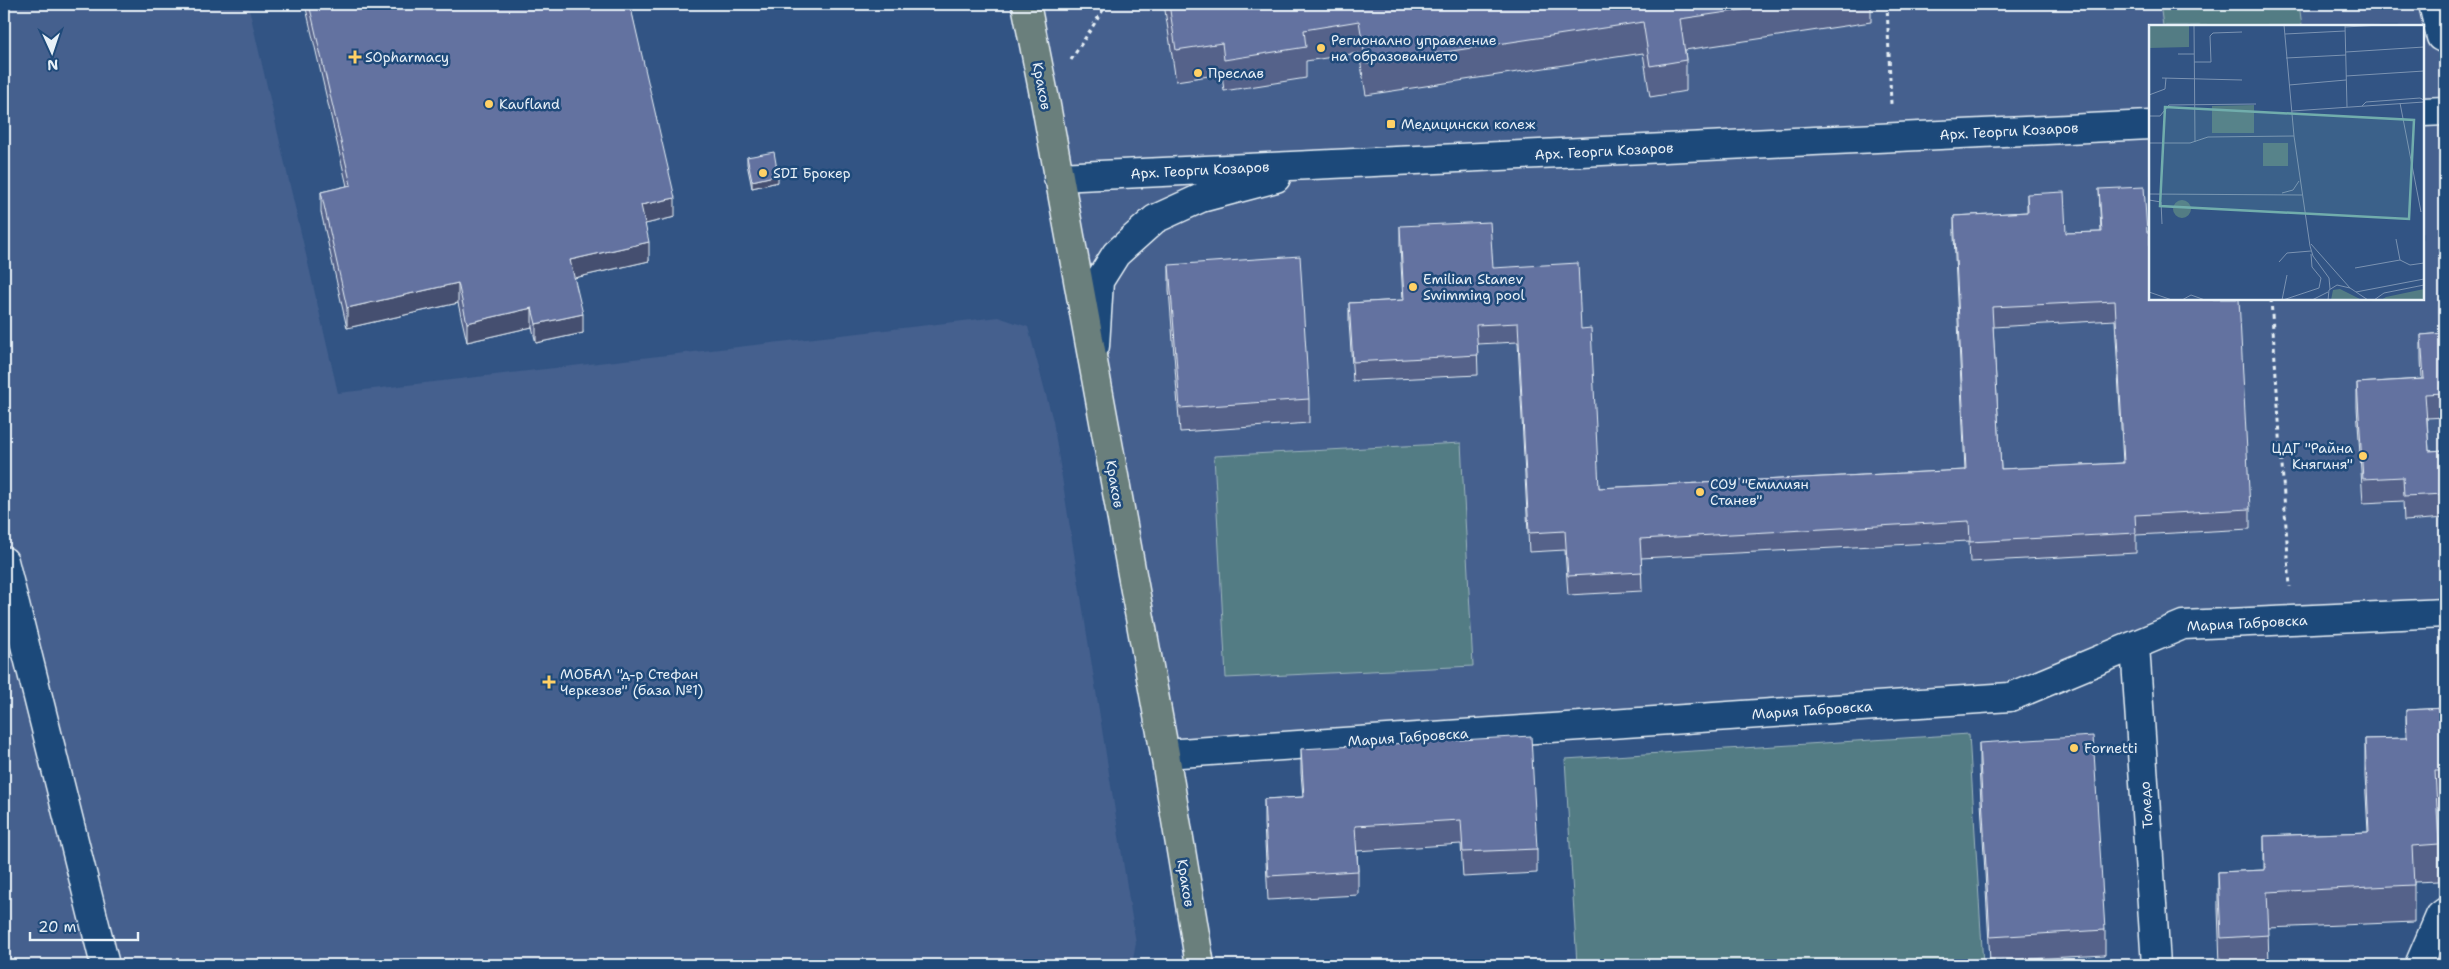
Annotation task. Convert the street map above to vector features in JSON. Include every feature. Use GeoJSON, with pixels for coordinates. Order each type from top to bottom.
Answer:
{"type":"FeatureCollection","features":[{"type":"Feature","properties":{"kind":"main road","name":"Краков"},"geometry":{"type":"LineString","coordinates":[[1026,4],[1165,754],[1200,965]]}},
{"type":"Feature","properties":{"kind":"street"},"geometry":{"type":"LineString","coordinates":[[2433,4],[2441,37],[2445,39]]}},
{"type":"Feature","properties":{"kind":"street"},"geometry":{"type":"LineString","coordinates":[[2424,112],[2445,111]]}},
{"type":"Feature","properties":{"kind":"street","name":"Арх. Георги Козаров"},"geometry":{"type":"LineString","coordinates":[[1058,177],[2149,125]]}},
{"type":"Feature","properties":{"kind":"street"},"geometry":{"type":"LineString","coordinates":[[1094,364],[1099,281],[1116,254],[1155,220],[1201,198],[1323,164]]}},
{"type":"Feature","properties":{"kind":"street"},"geometry":{"type":"LineString","coordinates":[[4,560],[106,965]]}},
{"type":"Feature","properties":{"kind":"street","name":"Мария Габровска"},"geometry":{"type":"LineString","coordinates":[[1165,754],[2010,697],[2183,625],[2445,614]]}},
{"type":"Feature","properties":{"kind":"street","name":"Толедо"},"geometry":{"type":"LineString","coordinates":[[2136,645],[2156,965]]}},
{"type":"Feature","properties":{"kind":"street"},"geometry":{"type":"LineString","coordinates":[[2419,965],[2440,916],[2445,912]]}},
{"type":"Feature","properties":{"kind":"path"},"geometry":{"type":"LineString","coordinates":[[1045,100],[1107,4]]}},
{"type":"Feature","properties":{"kind":"path"},"geometry":{"type":"LineString","coordinates":[[1887,4],[1892,137]]}},
{"type":"Feature","properties":{"kind":"path"},"geometry":{"type":"LineString","coordinates":[[2271,300],[2292,620]]}},
{"type":"Feature","properties":{"kind":"shaded area","name":"МОБАЛ \"д-р Стефан Черкезов\" (база №1)"},"geometry":{"type":"Polygon","coordinates":[[[4,4],[248,4],[338,393],[998,317],[1028,327],[1053,421],[1136,943],[1132,965],[4,965],[4,4]]]}},
{"type":"Feature","properties":{"kind":"shaded area","name":"СОУ \"Емилиян Станев\""},"geometry":{"type":"Polygon","coordinates":[[[1026,4],[2445,4],[2445,613],[2183,625],[2010,697],[1165,754],[1026,4]]]}},
{"type":"Feature","properties":{"kind":"green space"},"geometry":{"type":"Polygon","coordinates":[[[2160,4],[2299,4],[2302,25],[2163,25],[2160,4]]]}},
{"type":"Feature","properties":{"kind":"green space"},"geometry":{"type":"Polygon","coordinates":[[[1461,443],[1473,666],[1226,678],[1214,456],[1461,443]]]}},
{"type":"Feature","properties":{"kind":"green space"},"geometry":{"type":"Polygon","coordinates":[[[1969,734],[1983,965],[1577,965],[1565,759],[1969,734]]]}},
{"type":"Feature","properties":{"kind":"building","name":"Kaufland"},"geometry":{"type":"Polygon","coordinates":[[[309,4],[630,4],[675,198],[641,205],[649,242],[570,260],[583,314],[536,324],[532,308],[467,323],[458,283],[347,308],[321,192],[351,185],[309,4]]]}},
{"type":"Feature","properties":{"kind":"building"},"geometry":{"type":"Polygon","coordinates":[[[1169,4],[1782,4],[1680,19],[1686,60],[1650,66],[1643,22],[1366,64],[1359,21],[1304,30],[1306,47],[1224,60],[1222,43],[1176,50],[1169,4]]]}},
{"type":"Feature","properties":{"kind":"building","name":"SDI Брокер"},"geometry":{"type":"Polygon","coordinates":[[[774,152],[778,175],[752,181],[747,157],[774,152]]]}},
{"type":"Feature","properties":{"kind":"building"},"geometry":{"type":"Polygon","coordinates":[[[2144,187],[2147,232],[2149,232],[2149,300],[2239,300],[2250,509],[2135,515],[2136,533],[1970,542],[1969,521],[1640,539],[1642,572],[1568,576],[1565,531],[1529,533],[1518,323],[1476,325],[1478,355],[1353,362],[1349,303],[1404,300],[1400,226],[1490,222],[1493,268],[1578,263],[1581,329],[1591,328],[1599,488],[1966,470],[1954,216],[2028,212],[2027,194],[2064,192],[2066,233],[2102,232],[2099,189],[2144,187]],[[2115,301],[1992,307],[2001,469],[2124,463],[2115,301]]]}},
{"type":"Feature","properties":{"kind":"building"},"geometry":{"type":"Polygon","coordinates":[[[1300,256],[1309,399],[1180,408],[1169,265],[1300,256]]]}},
{"type":"Feature","properties":{"kind":"building"},"geometry":{"type":"Polygon","coordinates":[[[2445,333],[2445,393],[2425,394],[2429,451],[2445,450],[2445,494],[2404,496],[2403,477],[2363,479],[2357,383],[2424,379],[2421,335],[2445,333]]]}},
{"type":"Feature","properties":{"kind":"building"},"geometry":{"type":"Polygon","coordinates":[[[2445,708],[2445,771],[2435,771],[2439,844],[2412,846],[2414,885],[2267,892],[2269,935],[2221,938],[2218,872],[2265,870],[2264,836],[2369,832],[2365,739],[2407,738],[2406,710],[2445,708]]]}},
{"type":"Feature","properties":{"kind":"building"},"geometry":{"type":"Polygon","coordinates":[[[1531,736],[1537,849],[1463,852],[1461,820],[1355,826],[1358,871],[1268,876],[1264,799],[1304,797],[1301,749],[1531,736]]]}},
{"type":"Feature","properties":{"kind":"building"},"geometry":{"type":"Polygon","coordinates":[[[2093,736],[2105,930],[1990,937],[1979,743],[2093,736]]]}},
{"type":"Feature","properties":{"kind":"place","name":"Регионално управление на образованието"},"geometry":{"type":"Point","coordinates":[1321,48]}},
{"type":"Feature","properties":{"kind":"place","name":"SOpharmacy"},"geometry":{"type":"Point","coordinates":[355,57]}},
{"type":"Feature","properties":{"kind":"place","name":"Преслав"},"geometry":{"type":"Point","coordinates":[1198,73]}},
{"type":"Feature","properties":{"kind":"place","name":"Kaufland"},"geometry":{"type":"Point","coordinates":[489,104]}},
{"type":"Feature","properties":{"kind":"place","name":"Медицински колеж"},"geometry":{"type":"Point","coordinates":[1391,124]}},
{"type":"Feature","properties":{"kind":"place","name":"SDI Брокер"},"geometry":{"type":"Point","coordinates":[763,173]}},
{"type":"Feature","properties":{"kind":"place","name":"Emilian Stanev Swimming pool"},"geometry":{"type":"Point","coordinates":[1413,287]}},
{"type":"Feature","properties":{"kind":"place","name":"ЦДГ \"Райна Княгиня\""},"geometry":{"type":"Point","coordinates":[2363,456]}},
{"type":"Feature","properties":{"kind":"place","name":"СОУ \"Емилиян Станев\""},"geometry":{"type":"Point","coordinates":[1700,492]}},
{"type":"Feature","properties":{"kind":"place","name":"МОБАЛ \"д-р Стефан Черкезов\" (база №1)"},"geometry":{"type":"Point","coordinates":[549,682]}},
{"type":"Feature","properties":{"kind":"place","name":"Fornetti"},"geometry":{"type":"Point","coordinates":[2074,748]}}]}
